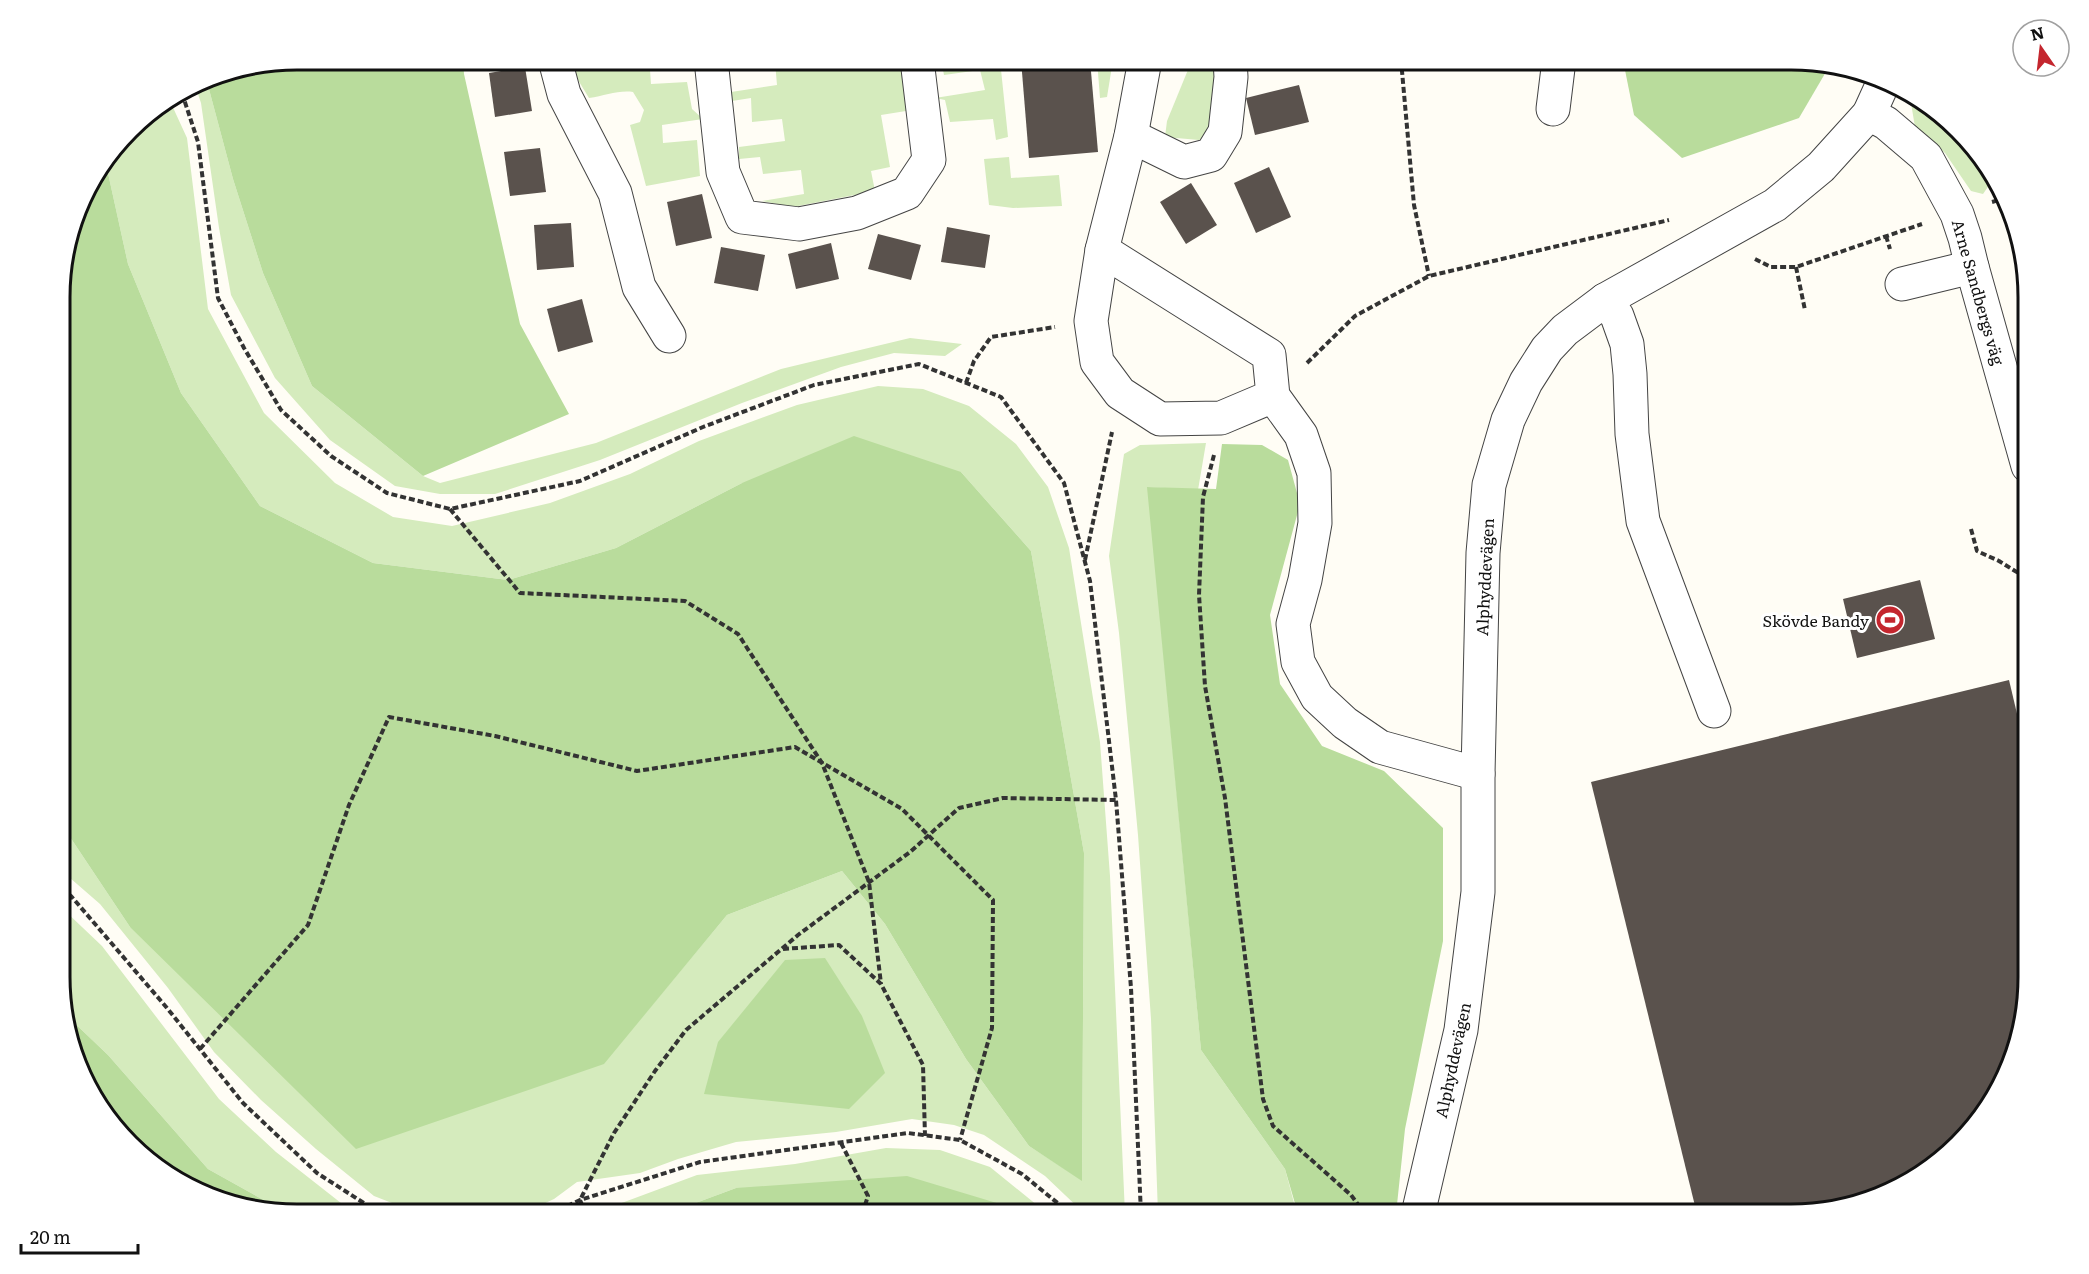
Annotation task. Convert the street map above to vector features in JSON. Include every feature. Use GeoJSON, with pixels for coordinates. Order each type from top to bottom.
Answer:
{"type":"FeatureCollection","features":[{"type":"Feature","properties":{"kind":"street"},"geometry":{"type":"LineString","coordinates":[[558,70],[564,94],[615,193],[639,287],[669,336]]}},
{"type":"Feature","properties":{"kind":"street"},"geometry":{"type":"LineString","coordinates":[[712,70],[723,172],[742,217],[799,224],[858,213],[907,193],[929,160],[918,70]]}},
{"type":"Feature","properties":{"kind":"street"},"geometry":{"type":"LineString","coordinates":[[1143,70],[1131,136],[1102,250],[1091,321],[1097,362],[1120,393],[1160,419],[1221,418],[1273,396]]}},
{"type":"Feature","properties":{"kind":"street"},"geometry":{"type":"LineString","coordinates":[[1131,136],[1184,162],[1211,155],[1225,132],[1231,70]]}},
{"type":"Feature","properties":{"kind":"street"},"geometry":{"type":"LineString","coordinates":[[1553,109],[1558,70]]}},
{"type":"Feature","properties":{"kind":"street","name":"Alphyddevägen"},"geometry":{"type":"LineString","coordinates":[[1420,1204],[1461,1030],[1478,892],[1483,553],[1489,485],[1508,420],[1526,382],[1547,349],[1565,330],[1605,300],[1775,205],[1821,167],[1869,114],[1881,89]]}},
{"type":"Feature","properties":{"kind":"street","name":"Arne Sandbergs väg"},"geometry":{"type":"LineString","coordinates":[[1869,114],[1886,123],[1926,157],[1957,214],[2018,430]]}},
{"type":"Feature","properties":{"kind":"street"},"geometry":{"type":"LineString","coordinates":[[1102,250],[1269,355],[1273,396],[1301,435],[1314,473],[1315,523],[1305,580],[1293,624],[1298,662],[1317,697],[1345,723],[1380,747],[1478,774]]}},
{"type":"Feature","properties":{"kind":"street"},"geometry":{"type":"LineString","coordinates":[[1902,284],[1972,267]]}},
{"type":"Feature","properties":{"kind":"street"},"geometry":{"type":"LineString","coordinates":[[1605,300],[1617,316],[1627,344],[1632,434],[1642,521],[1714,711]]}},
{"type":"Feature","properties":{"kind":"path"},"geometry":{"type":"LineString","coordinates":[[1402,70],[1414,205],[1428,276]]}},
{"type":"Feature","properties":{"kind":"path"},"geometry":{"type":"LineString","coordinates":[[185,101],[198,142],[218,298],[244,348],[281,410],[331,456],[387,493],[450,509],[580,481],[704,427],[814,385],[919,364],[1001,397],[1064,483],[1090,581],[1116,800],[1131,988],[1141,1204]]}},
{"type":"Feature","properties":{"kind":"path"},"geometry":{"type":"LineString","coordinates":[[1722,234],[1745,255],[1771,267],[1796,267],[1997,201]]}},
{"type":"Feature","properties":{"kind":"path"},"geometry":{"type":"LineString","coordinates":[[1273,396],[1355,316],[1428,276],[1670,220]]}},
{"type":"Feature","properties":{"kind":"path"},"geometry":{"type":"LineString","coordinates":[[1796,267],[1805,310]]}},
{"type":"Feature","properties":{"kind":"path"},"geometry":{"type":"LineString","coordinates":[[966,383],[974,361],[991,337],[1091,321]]}},
{"type":"Feature","properties":{"kind":"path"},"geometry":{"type":"LineString","coordinates":[[1085,561],[1120,393]]}},
{"type":"Feature","properties":{"kind":"path"},"geometry":{"type":"LineString","coordinates":[[1216,448],[1203,497],[1199,584],[1205,686],[1225,798],[1263,1099],[1273,1126],[1351,1195],[1358,1204]]}},
{"type":"Feature","properties":{"kind":"path"},"geometry":{"type":"LineString","coordinates":[[450,509],[520,593],[685,601],[738,634],[822,763],[869,882],[881,984],[922,1065],[925,1136]]}},
{"type":"Feature","properties":{"kind":"path"},"geometry":{"type":"LineString","coordinates":[[1971,529],[1977,551],[2000,561],[2018,573]]}},
{"type":"Feature","properties":{"kind":"path"},"geometry":{"type":"LineString","coordinates":[[200,1049],[308,925],[349,805],[389,717],[495,736],[637,771],[795,747],[902,809],[993,900],[992,1028],[960,1140]]}},
{"type":"Feature","properties":{"kind":"path"},"geometry":{"type":"LineString","coordinates":[[580,1200],[614,1133],[655,1071],[686,1030],[782,949],[910,852],[959,808],[1003,798],[1116,800]]}},
{"type":"Feature","properties":{"kind":"path"},"geometry":{"type":"LineString","coordinates":[[71,896],[243,1103],[317,1173],[365,1204]]}},
{"type":"Feature","properties":{"kind":"path"},"geometry":{"type":"LineString","coordinates":[[782,949],[838,945],[881,984]]}},
{"type":"Feature","properties":{"kind":"path"},"geometry":{"type":"LineString","coordinates":[[572,1204],[700,1162],[908,1133],[960,1140],[1022,1174],[1059,1204]]}},
{"type":"Feature","properties":{"kind":"path"},"geometry":{"type":"LineString","coordinates":[[841,1143],[868,1196],[865,1204]]}},
{"type":"Feature","properties":{"kind":"path"},"geometry":{"type":"LineString","coordinates":[[580,1200],[582,1204]]}},
{"type":"Feature","properties":{"kind":"green space"},"geometry":{"type":"Polygon","coordinates":[[[464,70],[520,324],[569,414],[423,476],[312,386],[263,273],[233,179],[209,89],[238,78],[268,72],[464,70]]]}},
{"type":"Feature","properties":{"kind":"green space"},"geometry":{"type":"Polygon","coordinates":[[[574,70],[650,70],[651,84],[687,82],[692,109],[703,119],[662,125],[663,143],[697,140],[700,176],[646,186],[630,125],[640,122],[644,110],[633,92],[617,92],[589,98],[574,70]]]}},
{"type":"Feature","properties":{"kind":"green space"},"geometry":{"type":"Polygon","coordinates":[[[776,70],[904,70],[906,111],[881,115],[890,167],[871,171],[875,191],[793,207],[762,201],[804,194],[801,170],[763,174],[760,157],[739,159],[739,147],[785,141],[782,119],[752,122],[751,98],[732,101],[731,92],[777,85],[776,70]]]}},
{"type":"Feature","properties":{"kind":"green space"},"geometry":{"type":"Polygon","coordinates":[[[943,70],[980,70],[944,75],[943,70]]]}},
{"type":"Feature","properties":{"kind":"green space"},"geometry":{"type":"Polygon","coordinates":[[[980,70],[1001,70],[1008,137],[996,140],[993,119],[950,122],[945,100],[935,98],[985,90],[980,70]]]}},
{"type":"Feature","properties":{"kind":"green space"},"geometry":{"type":"Polygon","coordinates":[[[1098,70],[1111,70],[1107,97],[1100,98],[1098,70]]]}},
{"type":"Feature","properties":{"kind":"green space"},"geometry":{"type":"Polygon","coordinates":[[[1188,70],[1219,70],[1209,137],[1199,140],[1165,137],[1167,121],[1188,70]]]}},
{"type":"Feature","properties":{"kind":"green space"},"geometry":{"type":"Polygon","coordinates":[[[1625,70],[1792,70],[1825,73],[1799,118],[1682,158],[1634,115],[1625,70]]]}},
{"type":"Feature","properties":{"kind":"green space"},"geometry":{"type":"Polygon","coordinates":[[[209,89],[233,179],[263,273],[312,386],[423,476],[440,483],[596,443],[781,369],[910,338],[962,344],[945,356],[894,353],[841,367],[742,403],[600,460],[495,494],[440,494],[395,486],[330,440],[275,378],[231,295],[198,94],[209,89]]]}},
{"type":"Feature","properties":{"kind":"green space"},"geometry":{"type":"Polygon","coordinates":[[[1911,105],[1930,117],[1972,159],[1989,186],[1983,194],[1971,191],[1945,153],[1915,127],[1911,105]]]}},
{"type":"Feature","properties":{"kind":"green space"},"geometry":{"type":"Polygon","coordinates":[[[173,108],[187,138],[208,309],[264,413],[335,483],[393,517],[452,526],[550,503],[630,474],[699,441],[797,405],[878,386],[923,389],[969,406],[1016,444],[1048,487],[1069,548],[1100,742],[1110,876],[1125,1204],[1074,1204],[1045,1176],[984,1135],[954,1125],[912,1119],[836,1132],[736,1142],[640,1173],[577,1182],[543,1204],[394,1204],[374,1196],[261,1100],[214,1052],[168,988],[100,904],[70,878],[70,837],[130,927],[603,1064],[727,915],[842,871],[885,924],[966,1059],[1029,1146],[1082,1180],[1084,853],[1031,551],[961,472],[742,483],[616,548],[508,580],[373,563],[260,506],[181,393],[128,264],[108,173],[137,137],[173,108]]]}},
{"type":"Feature","properties":{"kind":"green space"},"geometry":{"type":"Polygon","coordinates":[[[1009,157],[1011,178],[1059,175],[1062,206],[1013,208],[989,205],[984,159],[1009,157]]]}},
{"type":"Feature","properties":{"kind":"green space"},"geometry":{"type":"Polygon","coordinates":[[[108,173],[128,264],[181,393],[260,506],[373,563],[508,580],[616,548],[742,483],[854,436],[961,472],[1031,551],[1084,853],[1082,1181],[1029,1146],[966,1059],[885,924],[842,871],[727,915],[604,1064],[356,1149],[130,927],[70,837],[70,297],[72,268],[78,238],[88,210],[108,173]]]}},
{"type":"Feature","properties":{"kind":"green space"},"geometry":{"type":"Polygon","coordinates":[[[1206,443],[1198,490],[1148,487],[1201,1050],[1285,1169],[1294,1204],[1158,1204],[1151,1019],[1138,835],[1119,633],[1109,556],[1124,454],[1140,445],[1206,443]]]}},
{"type":"Feature","properties":{"kind":"green space"},"geometry":{"type":"Polygon","coordinates":[[[1222,444],[1262,445],[1288,460],[1300,504],[1270,615],[1280,684],[1322,746],[1384,771],[1443,828],[1443,941],[1405,1129],[1397,1204],[1295,1204],[1285,1169],[1201,1050],[1147,487],[1216,489],[1222,444]]]}},
{"type":"Feature","properties":{"kind":"green space"},"geometry":{"type":"Polygon","coordinates":[[[70,916],[102,946],[219,1099],[276,1152],[342,1204],[267,1202],[208,1169],[108,1055],[76,1024],[70,977],[70,916]]]}},
{"type":"Feature","properties":{"kind":"green space"},"geometry":{"type":"Polygon","coordinates":[[[825,958],[862,1016],[885,1073],[849,1109],[704,1094],[718,1042],[785,960],[825,958]]]}},
{"type":"Feature","properties":{"kind":"green space"},"geometry":{"type":"Polygon","coordinates":[[[76,1024],[108,1055],[208,1169],[267,1202],[238,1196],[197,1180],[159,1157],[137,1137],[117,1115],[101,1090],[88,1064],[76,1024]]]}},
{"type":"Feature","properties":{"kind":"green space"},"geometry":{"type":"Polygon","coordinates":[[[886,1148],[940,1150],[990,1167],[1036,1204],[1000,1204],[736,1188],[693,1204],[619,1204],[697,1175],[795,1164],[886,1148]]]}},
{"type":"Feature","properties":{"kind":"green space"},"geometry":{"type":"Polygon","coordinates":[[[907,1176],[1000,1204],[693,1204],[736,1188],[907,1176]]]}},
{"type":"Feature","properties":{"kind":"building"},"geometry":{"type":"Polygon","coordinates":[[[525,70],[532,111],[495,117],[489,73],[525,70]]]}},
{"type":"Feature","properties":{"kind":"building"},"geometry":{"type":"Polygon","coordinates":[[[1022,70],[1091,70],[1098,152],[1029,158],[1022,70]]]}},
{"type":"Feature","properties":{"kind":"building"},"geometry":{"type":"Polygon","coordinates":[[[1299,85],[1309,122],[1255,135],[1246,98],[1299,85]]]}},
{"type":"Feature","properties":{"kind":"building"},"geometry":{"type":"Polygon","coordinates":[[[540,148],[546,192],[510,196],[504,152],[540,148]]]}},
{"type":"Feature","properties":{"kind":"building"},"geometry":{"type":"Polygon","coordinates":[[[1269,167],[1291,217],[1256,233],[1234,183],[1269,167]]]}},
{"type":"Feature","properties":{"kind":"building"},"geometry":{"type":"Polygon","coordinates":[[[1191,183],[1217,225],[1186,244],[1160,202],[1191,183]]]}},
{"type":"Feature","properties":{"kind":"building"},"geometry":{"type":"Polygon","coordinates":[[[702,194],[712,238],[676,246],[667,202],[702,194]]]}},
{"type":"Feature","properties":{"kind":"building"},"geometry":{"type":"Polygon","coordinates":[[[571,223],[574,267],[537,270],[534,225],[571,223]]]}},
{"type":"Feature","properties":{"kind":"building"},"geometry":{"type":"Polygon","coordinates":[[[947,227],[990,235],[985,268],[941,262],[947,227]]]}},
{"type":"Feature","properties":{"kind":"building"},"geometry":{"type":"Polygon","coordinates":[[[878,234],[921,245],[911,280],[868,269],[878,234]]]}},
{"type":"Feature","properties":{"kind":"building"},"geometry":{"type":"Polygon","coordinates":[[[831,243],[839,279],[796,289],[788,254],[831,243]]]}},
{"type":"Feature","properties":{"kind":"building"},"geometry":{"type":"Polygon","coordinates":[[[721,247],[765,255],[758,291],[714,283],[721,247]]]}},
{"type":"Feature","properties":{"kind":"building"},"geometry":{"type":"Polygon","coordinates":[[[582,299],[593,342],[558,352],[547,309],[582,299]]]}},
{"type":"Feature","properties":{"kind":"building"},"geometry":{"type":"Polygon","coordinates":[[[1920,580],[1935,639],[1857,658],[1843,599],[1920,580]]]}},
{"type":"Feature","properties":{"kind":"building"},"geometry":{"type":"Polygon","coordinates":[[[2009,680],[2018,718],[2017,1006],[2011,1036],[1995,1077],[1972,1115],[1952,1137],[1930,1157],[1905,1173],[1851,1196],[1821,1202],[1792,1204],[1695,1204],[1591,782],[2009,680]]]}},
{"type":"Feature","properties":{"kind":"place","name":"Skövde Bandy"},"geometry":{"type":"Point","coordinates":[1890,620]}}]}
